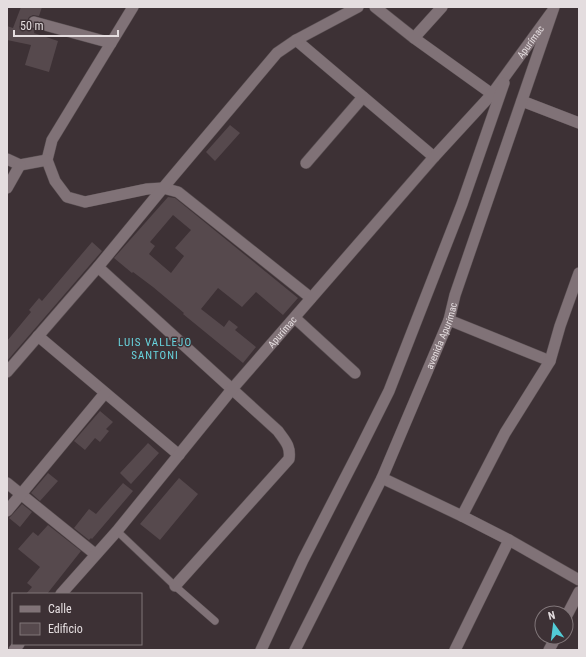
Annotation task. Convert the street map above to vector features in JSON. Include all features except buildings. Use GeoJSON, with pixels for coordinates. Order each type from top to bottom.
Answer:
{"type":"FeatureCollection","features":[{"type":"Feature","properties":{"kind":"street"},"geometry":{"type":"LineString","coordinates":[[134,7],[52,140],[47,160],[55,181],[67,197],[85,202],[147,189],[163,188],[178,192],[311,298]]}},
{"type":"Feature","properties":{"kind":"street"},"geometry":{"type":"LineString","coordinates":[[7,372],[98,267],[277,53],[296,40],[358,7]]}},
{"type":"Feature","properties":{"kind":"street"},"geometry":{"type":"LineString","coordinates":[[375,7],[414,38],[492,94]]}},
{"type":"Feature","properties":{"kind":"street"},"geometry":{"type":"LineString","coordinates":[[414,38],[442,7]]}},
{"type":"Feature","properties":{"kind":"street","name":"Apurímac"},"geometry":{"type":"LineString","coordinates":[[63,593],[95,554],[117,531],[233,388],[434,157],[492,94],[554,8]]}},
{"type":"Feature","properties":{"kind":"street","name":"avenida Apurimac"},"geometry":{"type":"LineString","coordinates":[[295,650],[382,478],[449,320],[455,295],[554,8]]}},
{"type":"Feature","properties":{"kind":"street"},"geometry":{"type":"LineString","coordinates":[[34,22],[111,43]]}},
{"type":"Feature","properties":{"kind":"street"},"geometry":{"type":"LineString","coordinates":[[296,40],[434,157]]}},
{"type":"Feature","properties":{"kind":"street","name":"Apurímac"},"geometry":{"type":"LineString","coordinates":[[261,650],[303,560],[389,391],[462,204],[507,73]]}},
{"type":"Feature","properties":{"kind":"street"},"geometry":{"type":"LineString","coordinates":[[306,163],[363,97]]}},
{"type":"Feature","properties":{"kind":"street"},"geometry":{"type":"LineString","coordinates":[[522,101],[579,123]]}},
{"type":"Feature","properties":{"kind":"street"},"geometry":{"type":"LineString","coordinates":[[7,159],[20,165],[47,160]]}},
{"type":"Feature","properties":{"kind":"street"},"geometry":{"type":"LineString","coordinates":[[7,188],[20,165]]}},
{"type":"Feature","properties":{"kind":"street"},"geometry":{"type":"LineString","coordinates":[[98,267],[233,388],[278,431],[289,446],[289,459],[175,586]]}},
{"type":"Feature","properties":{"kind":"street"},"geometry":{"type":"LineString","coordinates":[[462,516],[505,433],[550,362],[560,326],[579,273]]}},
{"type":"Feature","properties":{"kind":"street"},"geometry":{"type":"LineString","coordinates":[[295,318],[355,373]]}},
{"type":"Feature","properties":{"kind":"street"},"geometry":{"type":"LineString","coordinates":[[449,320],[550,362]]}},
{"type":"Feature","properties":{"kind":"street"},"geometry":{"type":"LineString","coordinates":[[38,336],[179,455]]}},
{"type":"Feature","properties":{"kind":"street"},"geometry":{"type":"LineString","coordinates":[[7,511],[105,393]]}},
{"type":"Feature","properties":{"kind":"street"},"geometry":{"type":"LineString","coordinates":[[382,478],[509,540],[579,580]]}},
{"type":"Feature","properties":{"kind":"street"},"geometry":{"type":"LineString","coordinates":[[7,483],[95,554]]}},
{"type":"Feature","properties":{"kind":"street"},"geometry":{"type":"LineString","coordinates":[[455,650],[509,540]]}},
{"type":"Feature","properties":{"kind":"street"},"geometry":{"type":"LineString","coordinates":[[572,605],[579,592]]}},
{"type":"Feature","properties":{"kind":"lane"},"geometry":{"type":"LineString","coordinates":[[117,531],[175,586],[215,621]]}},
{"type":"Feature","properties":{"kind":"district","name":"LUIS VALLEJO SANTONI"},"geometry":{"type":"Point","coordinates":[155,348]}}]}
